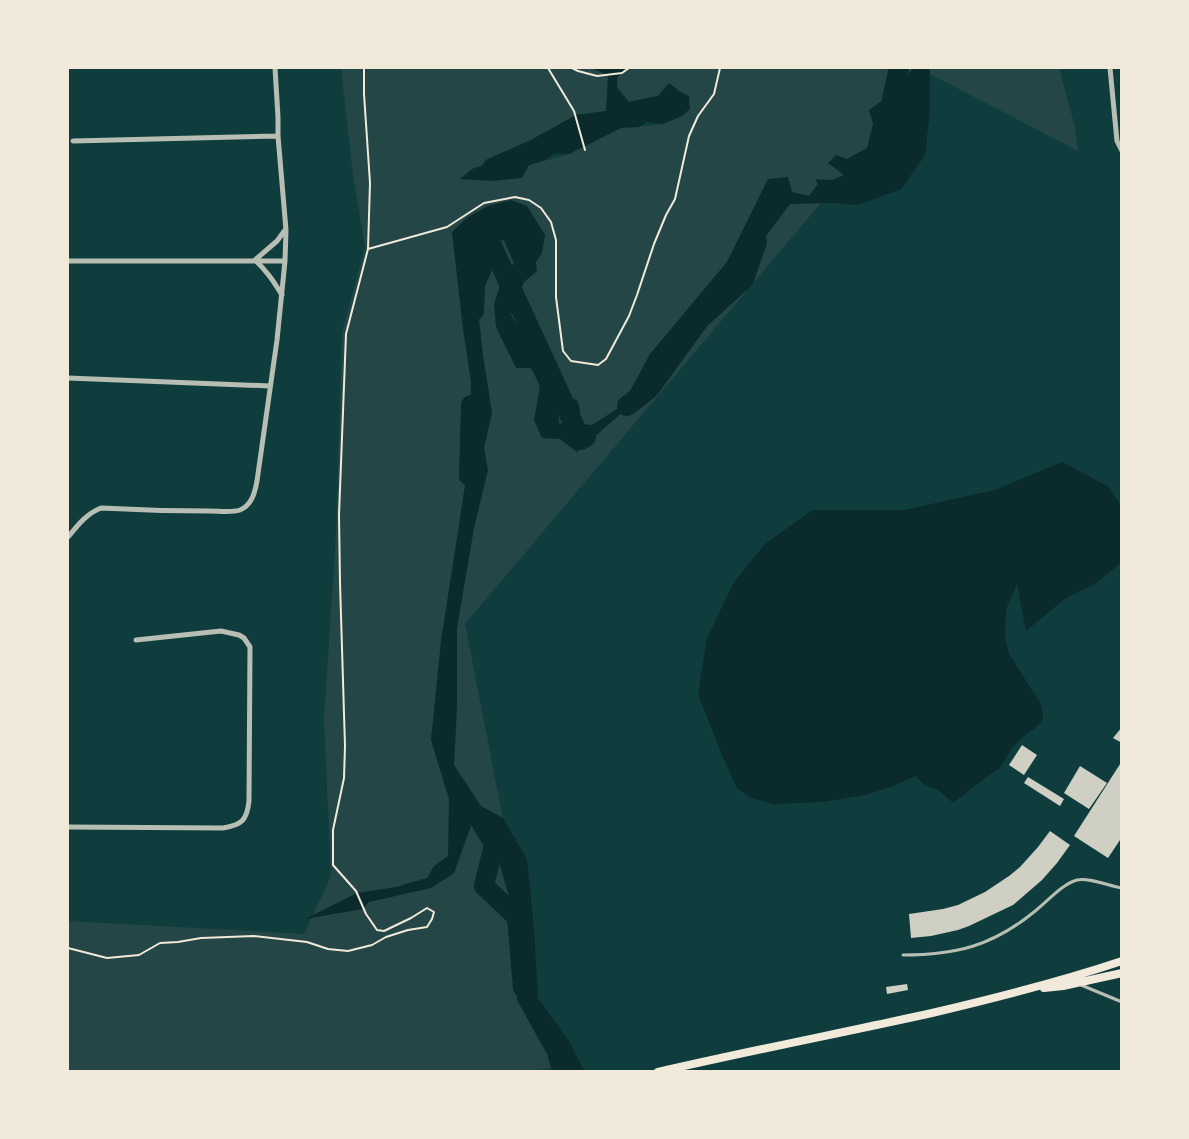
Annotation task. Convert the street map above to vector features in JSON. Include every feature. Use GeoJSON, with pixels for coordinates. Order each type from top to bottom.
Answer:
{"type":"FeatureCollection","features":[{"type":"Feature","properties":{"kind":"main road"},"geometry":{"type":"LineString","coordinates":[[658,1072],[899,1020],[1032,988],[1122,961]]}},
{"type":"Feature","properties":{"kind":"main road"},"geometry":{"type":"LineString","coordinates":[[1032,988],[1049,988],[1122,973]]}},
{"type":"Feature","properties":{"kind":"street"},"geometry":{"type":"LineString","coordinates":[[68,537],[91,512],[101,508],[233,511],[242,509],[253,497],[256,489],[277,340],[285,261],[286,230],[278,136],[275,68]]}},
{"type":"Feature","properties":{"kind":"street"},"geometry":{"type":"LineString","coordinates":[[1110,68],[1117,141],[1122,151]]}},
{"type":"Feature","properties":{"kind":"street"},"geometry":{"type":"LineString","coordinates":[[73,141],[278,136]]}},
{"type":"Feature","properties":{"kind":"street"},"geometry":{"type":"LineString","coordinates":[[255,260],[277,241],[286,230]]}},
{"type":"Feature","properties":{"kind":"street"},"geometry":{"type":"LineString","coordinates":[[255,260],[264,268],[282,295]]}},
{"type":"Feature","properties":{"kind":"street"},"geometry":{"type":"LineString","coordinates":[[68,261],[285,261]]}},
{"type":"Feature","properties":{"kind":"street"},"geometry":{"type":"LineString","coordinates":[[68,378],[270,386]]}},
{"type":"Feature","properties":{"kind":"street"},"geometry":{"type":"LineString","coordinates":[[68,828],[222,828],[239,824],[248,812],[250,790],[250,647],[248,642],[239,635],[221,631],[136,640]]}},
{"type":"Feature","properties":{"kind":"lane"},"geometry":{"type":"LineString","coordinates":[[903,955],[945,953],[982,944],[1026,919],[1063,887],[1074,880],[1080,879],[1122,888]]}},
{"type":"Feature","properties":{"kind":"lane"},"geometry":{"type":"LineString","coordinates":[[1077,983],[1122,1002]]}},
{"type":"Feature","properties":{"kind":"path"},"geometry":{"type":"LineString","coordinates":[[68,948],[107,958],[139,955],[160,943],[201,938],[254,936],[308,942],[328,950],[348,950],[372,945],[408,930],[427,927],[432,919],[434,912],[427,908],[384,931],[377,930],[366,914],[356,891],[333,864],[333,830],[344,778],[339,515],[346,334],[368,249],[370,183],[364,68]]}},
{"type":"Feature","properties":{"kind":"path"},"geometry":{"type":"LineString","coordinates":[[548,68],[574,112],[585,150]]}},
{"type":"Feature","properties":{"kind":"path"},"geometry":{"type":"LineString","coordinates":[[572,68],[597,76],[604,76],[622,73],[629,68]]}},
{"type":"Feature","properties":{"kind":"path"},"geometry":{"type":"LineString","coordinates":[[368,249],[447,227],[484,203],[515,197],[529,200],[541,208],[551,222],[556,240],[556,297],[563,351],[571,361],[598,365],[606,359],[629,316],[654,244],[675,199],[688,136],[698,116],[714,94],[720,68]]}},
{"type":"Feature","properties":{"kind":"shaded area"},"geometry":{"type":"Polygon","coordinates":[[[341,68],[591,68],[608,74],[615,68],[1059,68],[1075,127],[1078,151],[930,74],[465,624],[538,998],[555,1068],[512,1072],[68,1071],[68,921],[304,934],[331,876],[324,719],[336,534],[342,333],[365,247],[353,176],[341,68]],[[609,75],[606,111],[576,115],[531,140],[486,160],[482,166],[472,169],[529,165],[569,154],[621,128],[663,124],[681,116],[689,96],[679,91],[629,102],[609,75]]]}},
{"type":"Feature","properties":{"kind":"shaded area"},"geometry":{"type":"Polygon","coordinates":[[[591,68],[625,68],[617,78],[617,89],[629,102],[658,96],[669,83],[689,96],[690,109],[682,116],[663,124],[647,122],[639,127],[621,128],[569,154],[554,154],[545,160],[529,165],[522,178],[491,181],[460,179],[472,169],[482,166],[486,160],[531,140],[576,115],[606,111],[608,75],[591,68]]]}},
{"type":"Feature","properties":{"kind":"shaded area"},"geometry":{"type":"Polygon","coordinates":[[[912,68],[930,68],[930,110],[925,155],[901,189],[858,205],[833,203],[790,204],[766,236],[758,258],[734,281],[677,350],[649,389],[577,452],[560,439],[542,438],[534,420],[540,386],[531,368],[516,368],[496,327],[494,304],[501,282],[514,263],[504,240],[491,243],[475,284],[492,413],[484,448],[488,470],[474,528],[457,628],[457,708],[454,765],[481,806],[503,818],[527,859],[534,928],[538,998],[569,1041],[584,1071],[552,1071],[547,1054],[517,1000],[521,960],[517,922],[494,844],[472,823],[454,873],[431,888],[369,902],[363,909],[305,919],[357,893],[396,887],[427,878],[434,866],[448,856],[449,799],[431,740],[441,641],[470,453],[471,382],[452,232],[468,217],[488,206],[511,200],[527,206],[545,235],[542,253],[536,262],[537,271],[524,282],[511,315],[522,332],[546,355],[554,375],[564,387],[554,391],[558,399],[559,424],[572,420],[576,413],[570,405],[573,399],[577,400],[580,409],[579,418],[582,424],[592,425],[622,406],[650,354],[727,262],[768,179],[788,177],[792,192],[809,196],[818,184],[815,179],[832,180],[844,175],[828,163],[836,155],[847,159],[867,148],[873,124],[869,110],[888,97],[912,68]]]}},
{"type":"Feature","properties":{"kind":"shaded area"},"geometry":{"type":"Polygon","coordinates":[[[1062,462],[1109,487],[1121,506],[1121,563],[1095,584],[1066,598],[1026,631],[1017,584],[1006,609],[1005,637],[1009,654],[1041,704],[1043,718],[1034,729],[1012,748],[1000,768],[953,803],[937,789],[926,786],[915,776],[894,786],[865,795],[824,802],[773,804],[752,798],[737,788],[698,694],[707,638],[734,582],[765,544],[812,510],[904,510],[995,490],[1062,462]]]}},
{"type":"Feature","properties":{"kind":"building"},"geometry":{"type":"Polygon","coordinates":[[[1122,727],[1122,743],[1113,738],[1122,727]]]}},
{"type":"Feature","properties":{"kind":"building"},"geometry":{"type":"Polygon","coordinates":[[[1022,745],[1037,755],[1024,775],[1009,765],[1022,745]]]}},
{"type":"Feature","properties":{"kind":"building"},"geometry":{"type":"Polygon","coordinates":[[[1122,761],[1122,837],[1108,858],[1074,836],[1122,761]]]}},
{"type":"Feature","properties":{"kind":"building"},"geometry":{"type":"Polygon","coordinates":[[[1080,766],[1107,783],[1089,809],[1064,793],[1080,766]]]}},
{"type":"Feature","properties":{"kind":"building"},"geometry":{"type":"Polygon","coordinates":[[[1028,777],[1064,799],[1060,806],[1024,783],[1028,777]]]}},
{"type":"Feature","properties":{"kind":"building"},"geometry":{"type":"Polygon","coordinates":[[[1050,831],[1070,845],[1042,880],[1013,905],[958,930],[911,938],[909,914],[958,905],[985,892],[1020,867],[1050,831]]]}},
{"type":"Feature","properties":{"kind":"building"},"geometry":{"type":"Polygon","coordinates":[[[907,984],[908,990],[887,994],[886,987],[907,984]]]}},
{"type":"Feature","properties":{"kind":"waterway"},"geometry":{"type":"LineString","coordinates":[[888,117],[899,68]]}},
{"type":"Feature","properties":{"kind":"waterway"},"geometry":{"type":"LineString","coordinates":[[627,406],[649,389],[700,319],[744,279],[757,242]]}},
{"type":"Feature","properties":{"kind":"waterway"},"geometry":{"type":"LineString","coordinates":[[474,311],[475,284],[492,246],[581,440],[586,437]]}},
{"type":"Feature","properties":{"kind":"waterway"},"geometry":{"type":"LineString","coordinates":[[469,476],[471,405]]}},
{"type":"Feature","properties":{"kind":"waterway"},"geometry":{"type":"LineString","coordinates":[[481,822],[494,844],[484,886],[517,917],[523,988]]}}]}
